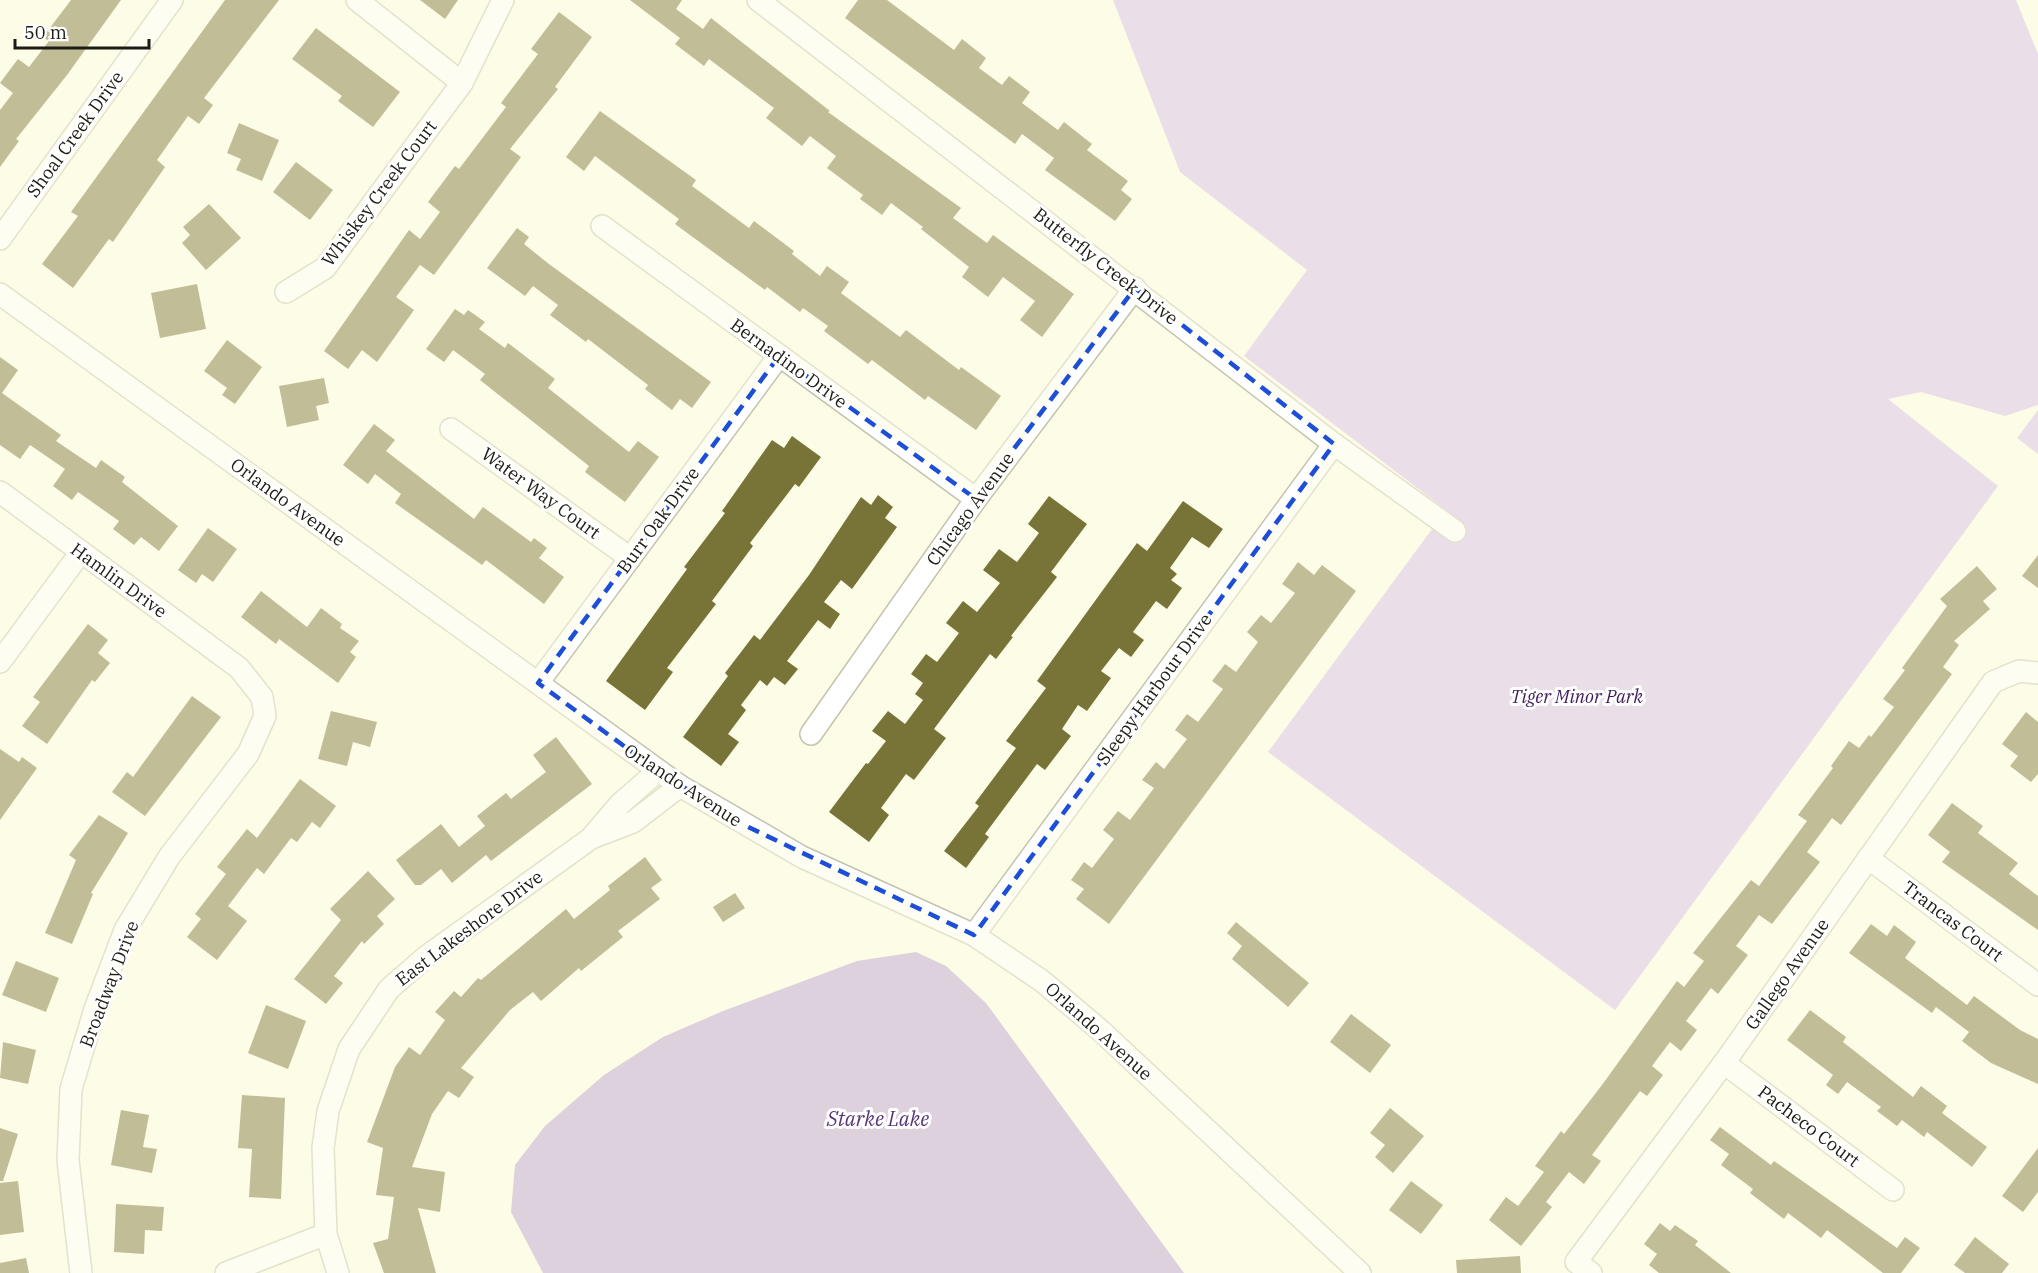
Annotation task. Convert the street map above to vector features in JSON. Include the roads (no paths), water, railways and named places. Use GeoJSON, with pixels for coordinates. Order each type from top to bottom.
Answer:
{"type":"FeatureCollection","features":[{"type":"Feature","properties":{"kind":"street","name":"Shoal Creek Drive"},"geometry":{"type":"LineString","coordinates":[[0,239],[172,0]]}},
{"type":"Feature","properties":{"kind":"street"},"geometry":{"type":"LineString","coordinates":[[357,0],[462,82],[503,0]]}},
{"type":"Feature","properties":{"kind":"street","name":"Butterfly Creek Drive"},"geometry":{"type":"LineString","coordinates":[[758,0],[1135,288],[1334,444],[1455,531]]}},
{"type":"Feature","properties":{"kind":"street","name":"Whiskey Creek Court"},"geometry":{"type":"LineString","coordinates":[[286,292],[325,268],[462,82]]}},
{"type":"Feature","properties":{"kind":"street","name":"Bernadino Drive"},"geometry":{"type":"LineString","coordinates":[[602,226],[976,499]]}},
{"type":"Feature","properties":{"kind":"street","name":"Chicago Avenue"},"geometry":{"type":"LineString","coordinates":[[810,734],[976,499],[1135,288]]}},
{"type":"Feature","properties":{"kind":"street","name":"Orlando Avenue"},"geometry":{"type":"LineString","coordinates":[[0,294],[680,786],[802,857],[974,935],[1042,981],[1100,1030],[1360,1273]]}},
{"type":"Feature","properties":{"kind":"street","name":"Burr Oak Drive"},"geometry":{"type":"LineString","coordinates":[[538,684],[779,356]]}},
{"type":"Feature","properties":{"kind":"street","name":"Water Way Court"},"geometry":{"type":"LineString","coordinates":[[451,429],[630,558]]}},
{"type":"Feature","properties":{"kind":"street","name":"Sleepy Harbour Drive"},"geometry":{"type":"LineString","coordinates":[[974,935],[1334,444]]}},
{"type":"Feature","properties":{"kind":"street","name":"Hamlin Drive"},"geometry":{"type":"LineString","coordinates":[[0,492],[239,668]]}},
{"type":"Feature","properties":{"kind":"street"},"geometry":{"type":"LineString","coordinates":[[0,662],[81,552]]}},
{"type":"Feature","properties":{"kind":"street","name":"Broadway Drive"},"geometry":{"type":"LineString","coordinates":[[81,1273],[68,1160],[71,1089],[95,1009],[126,930],[170,857],[248,754],[265,716],[262,697],[239,668]]}},
{"type":"Feature","properties":{"kind":"street","name":"Gallego Avenue"},"geometry":{"type":"LineString","coordinates":[[1584,1268],[1724,1063],[1994,682],[2019,671],[2038,673]]}},
{"type":"Feature","properties":{"kind":"street","name":"East Lakeshore Drive"},"geometry":{"type":"LineString","coordinates":[[338,1273],[326,1234],[323,1148],[328,1111],[349,1049],[389,989],[428,956],[590,839],[620,804],[658,771]]}},
{"type":"Feature","properties":{"kind":"street","name":"East Lakeshore Drive"},"geometry":{"type":"LineString","coordinates":[[590,839],[633,822],[680,786]]}},
{"type":"Feature","properties":{"kind":"street","name":"Trancas Court"},"geometry":{"type":"LineString","coordinates":[[1868,858],[2038,985]]}},
{"type":"Feature","properties":{"kind":"street","name":"Pacheco Court"},"geometry":{"type":"LineString","coordinates":[[1724,1063],[1893,1190]]}},
{"type":"Feature","properties":{"kind":"street"},"geometry":{"type":"LineString","coordinates":[[226,1273],[326,1234]]}},
{"type":"Feature","properties":{"kind":"water","name":"Starke Lake"},"geometry":{"type":"Polygon","coordinates":[[[916,952],[946,966],[986,1003],[1184,1273],[543,1273],[511,1212],[515,1165],[545,1126],[604,1075],[663,1037],[723,1011],[857,961],[916,952]]]}},
{"type":"Feature","properties":{"kind":"park label","name":"Tiger Minor Park"},"geometry":{"type":"Point","coordinates":[1577,696]}}]}
